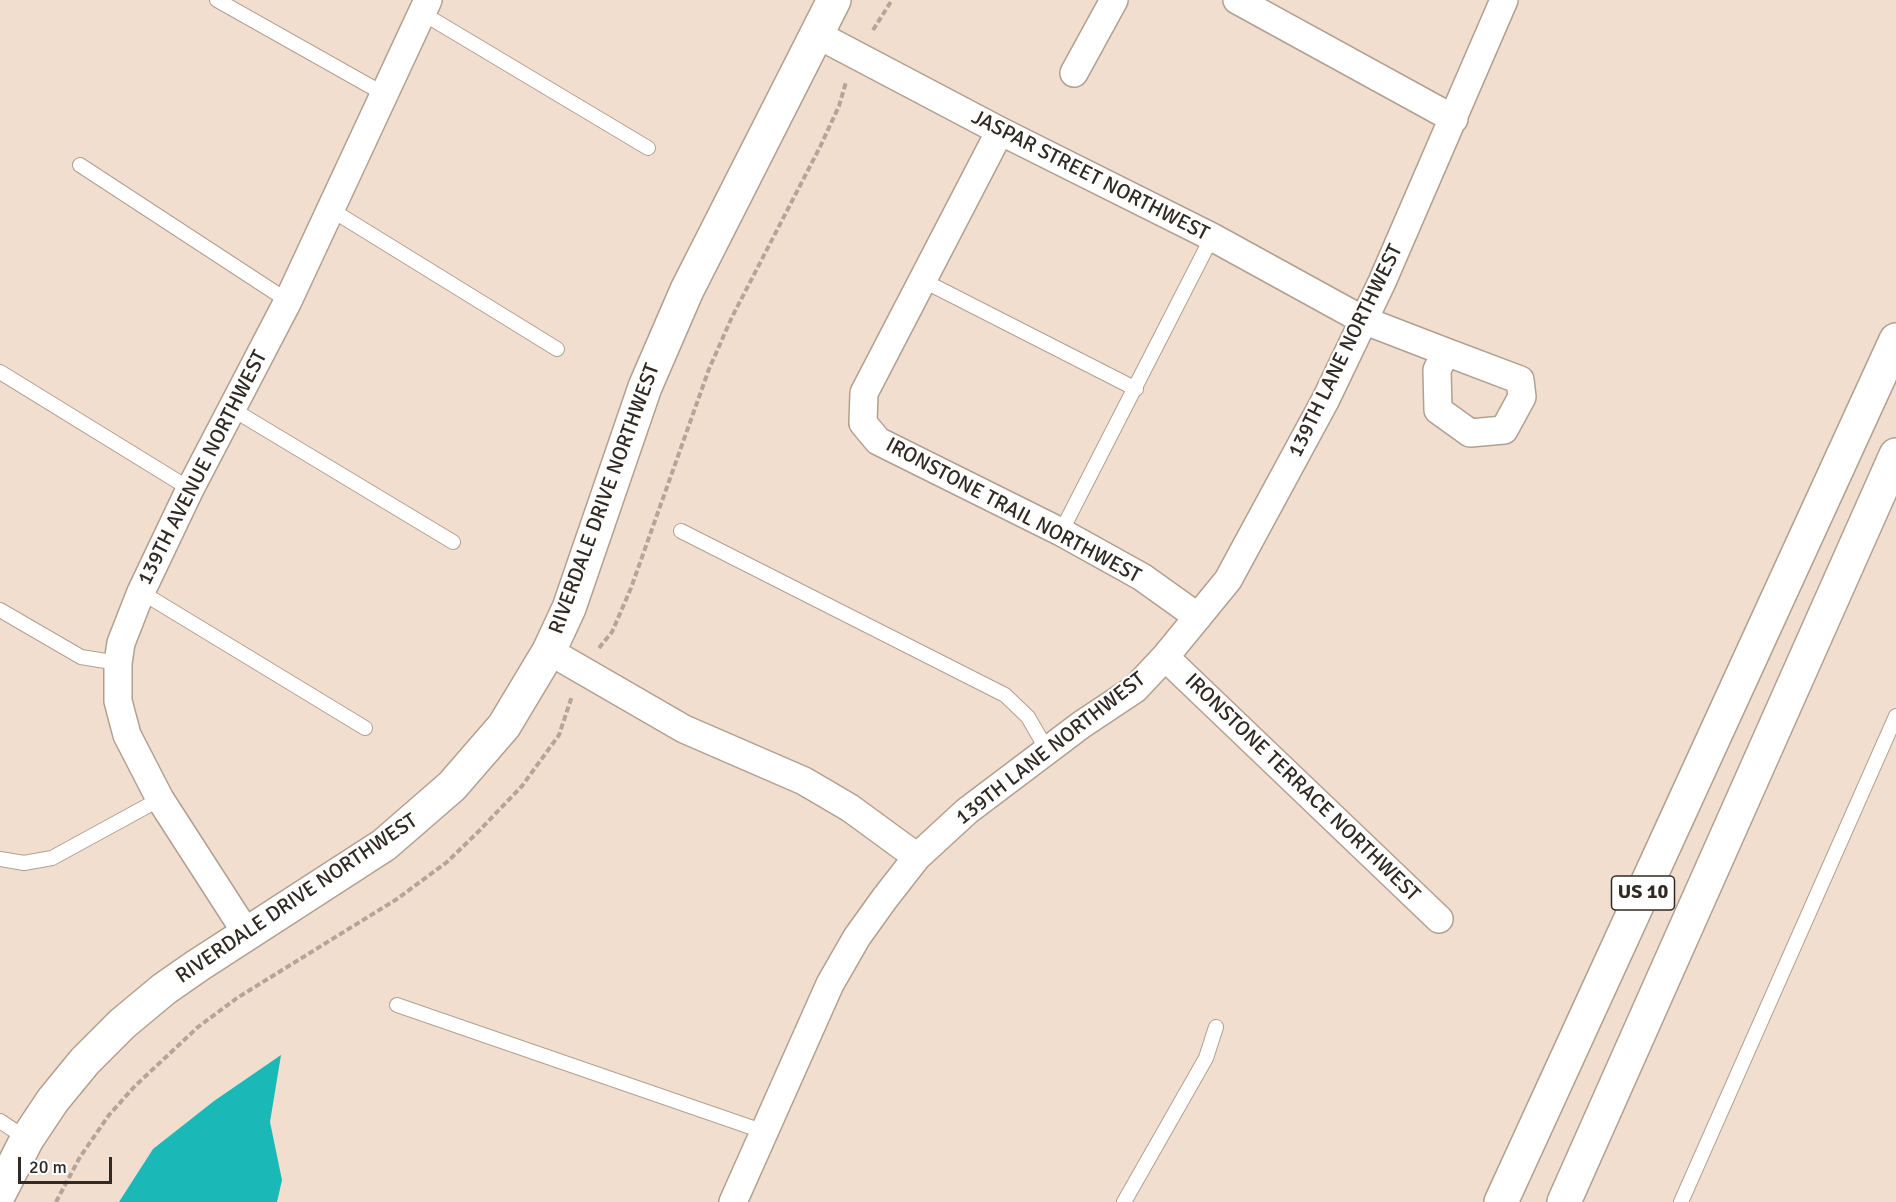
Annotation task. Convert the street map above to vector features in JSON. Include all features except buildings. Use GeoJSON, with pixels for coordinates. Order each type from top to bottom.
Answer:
{"type":"FeatureCollection","features":[{"type":"Feature","properties":{"kind":"main road","name":"RIVERDALE DRIVE NORTHWEST"},"geometry":{"type":"LineString","coordinates":[[0,1192],[27,1138],[52,1100],[85,1061],[122,1024],[164,989],[345,872],[422,815],[452,786],[504,726],[549,651],[580,580],[663,342],[834,0]]}},
{"type":"Feature","properties":{"kind":"main road","name":"US 10"},"geometry":{"type":"LineString","coordinates":[[1501,1202],[1896,340]]}},
{"type":"Feature","properties":{"kind":"main road","name":"US 10"},"geometry":{"type":"LineString","coordinates":[[1564,1202],[1896,455]]}},
{"type":"Feature","properties":{"kind":"street"},"geometry":{"type":"LineString","coordinates":[[1074,73],[1114,0]]}},
{"type":"Feature","properties":{"kind":"street"},"geometry":{"type":"LineString","coordinates":[[1237,0],[1454,119]]}},
{"type":"Feature","properties":{"kind":"street","name":"139TH LANE NORTHWEST"},"geometry":{"type":"LineString","coordinates":[[733,1202],[762,1131],[830,984],[857,937],[917,857],[967,811],[1047,750],[1135,689],[1165,657],[1228,580],[1264,517],[1363,320],[1454,119],[1504,0]]}},
{"type":"Feature","properties":{"kind":"street","name":"139TH AVENUE NORTHWEST"},"geometry":{"type":"LineString","coordinates":[[247,934],[160,799],[127,735],[118,701],[118,663],[123,635],[190,489],[288,302],[425,6]]}},
{"type":"Feature","properties":{"kind":"street","name":"JASPAR STREET NORTHWEST"},"geometry":{"type":"LineString","coordinates":[[816,34],[1000,131],[1212,237],[1363,320],[1446,351]]}},
{"type":"Feature","properties":{"kind":"street","name":"IRONSTONE TRAIL NORTHWEST"},"geometry":{"type":"LineString","coordinates":[[1000,131],[864,393],[863,423],[878,441],[1061,532],[1142,577],[1198,617]]}},
{"type":"Feature","properties":{"kind":"street"},"geometry":{"type":"LineString","coordinates":[[549,651],[684,729],[804,781],[850,808],[917,857]]}},
{"type":"Feature","properties":{"kind":"street","name":"IRONSTONE TERRACE NORTHWEST"},"geometry":{"type":"LineString","coordinates":[[1165,657],[1439,919]]}},
{"type":"Feature","properties":{"kind":"lane"},"geometry":{"type":"LineString","coordinates":[[217,0],[384,94]]}},
{"type":"Feature","properties":{"kind":"lane"},"geometry":{"type":"LineString","coordinates":[[425,6],[648,148]]}},
{"type":"Feature","properties":{"kind":"lane"},"geometry":{"type":"LineString","coordinates":[[80,165],[288,302]]}},
{"type":"Feature","properties":{"kind":"lane"},"geometry":{"type":"LineString","coordinates":[[330,209],[557,349]]}},
{"type":"Feature","properties":{"kind":"lane"},"geometry":{"type":"LineString","coordinates":[[1061,532],[1212,237]]}},
{"type":"Feature","properties":{"kind":"lane"},"geometry":{"type":"LineString","coordinates":[[924,281],[1136,389]]}},
{"type":"Feature","properties":{"kind":"lane"},"geometry":{"type":"LineString","coordinates":[[0,372],[190,489]]}},
{"type":"Feature","properties":{"kind":"lane"},"geometry":{"type":"LineString","coordinates":[[232,409],[453,542]]}},
{"type":"Feature","properties":{"kind":"lane"},"geometry":{"type":"LineString","coordinates":[[681,531],[1005,695],[1028,717],[1047,750]]}},
{"type":"Feature","properties":{"kind":"lane"},"geometry":{"type":"LineString","coordinates":[[141,592],[365,728]]}},
{"type":"Feature","properties":{"kind":"lane"},"geometry":{"type":"LineString","coordinates":[[0,610],[81,657],[118,663]]}},
{"type":"Feature","properties":{"kind":"lane"},"geometry":{"type":"LineString","coordinates":[[1681,1202],[1896,716]]}},
{"type":"Feature","properties":{"kind":"lane"},"geometry":{"type":"LineString","coordinates":[[0,859],[24,863],[52,858],[160,799]]}},
{"type":"Feature","properties":{"kind":"lane"},"geometry":{"type":"LineString","coordinates":[[397,1005],[762,1131]]}},
{"type":"Feature","properties":{"kind":"lane"},"geometry":{"type":"LineString","coordinates":[[1124,1202],[1206,1058],[1216,1027]]}},
{"type":"Feature","properties":{"kind":"lane"},"geometry":{"type":"LineString","coordinates":[[0,1121],[27,1138]]}},
{"type":"Feature","properties":{"kind":"path"},"geometry":{"type":"LineString","coordinates":[[597,650],[612,632],[631,588],[709,369],[732,317],[820,147],[858,56],[892,0]]}},
{"type":"Feature","properties":{"kind":"path"},"geometry":{"type":"LineString","coordinates":[[56,1202],[80,1157],[109,1115],[135,1086],[198,1027],[237,998],[397,899],[447,861],[477,833],[522,786],[559,735],[573,692]]}},
{"type":"Feature","properties":{"kind":"water"},"geometry":{"type":"Polygon","coordinates":[[[281,1055],[270,1122],[282,1180],[277,1202],[119,1202],[153,1149],[214,1101],[281,1055]]]}}]}
